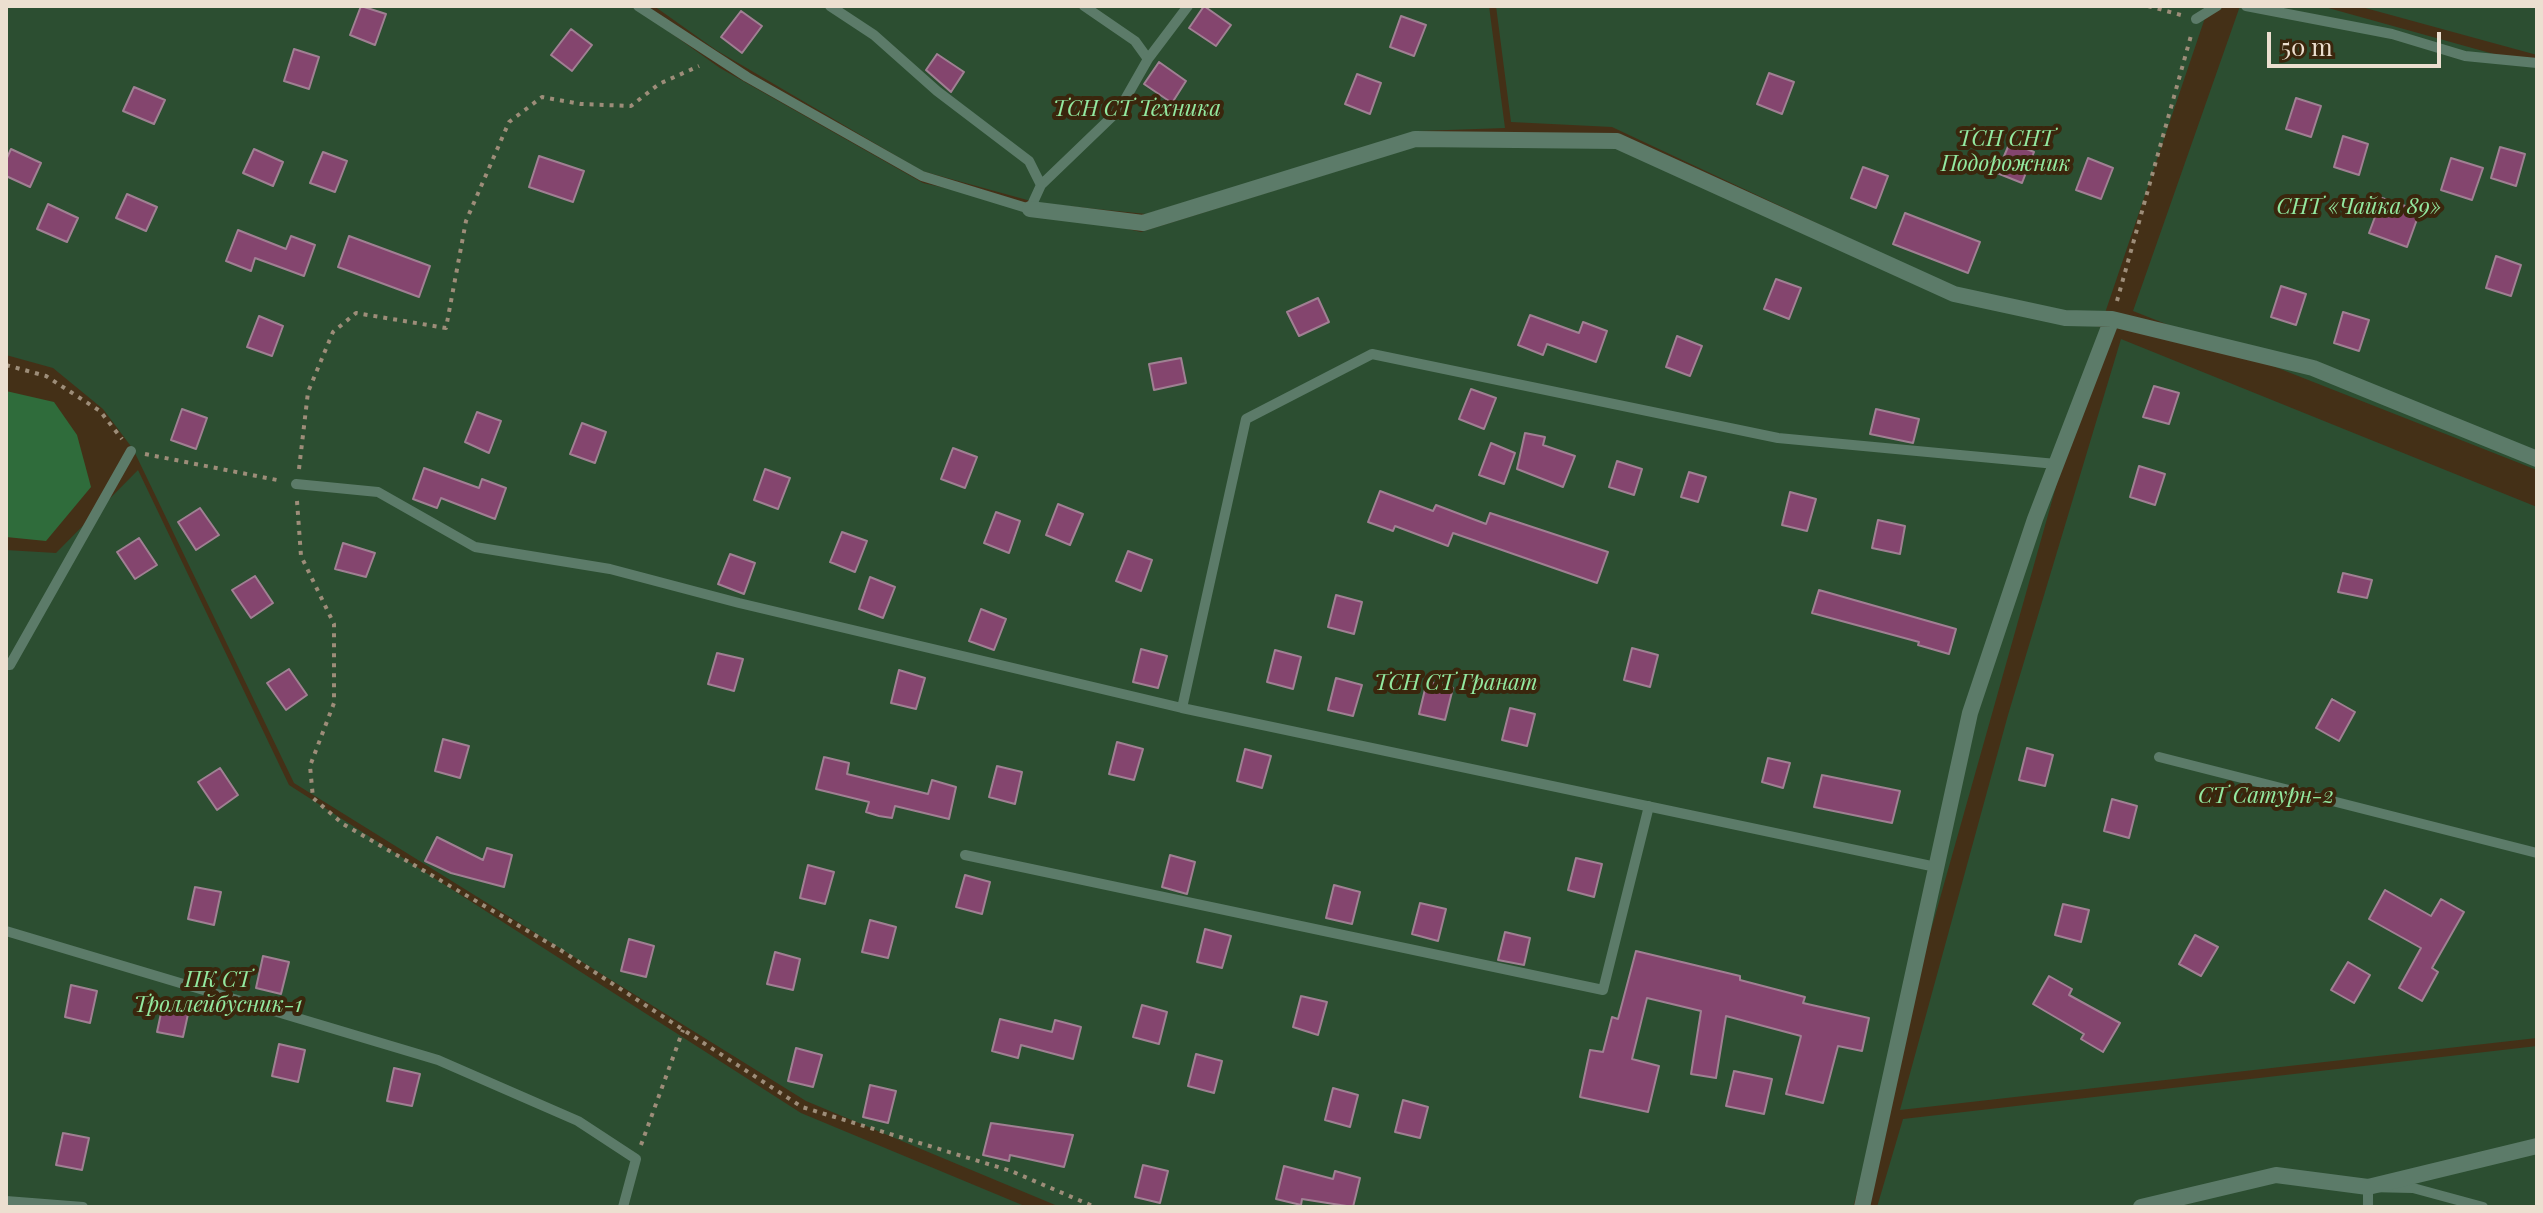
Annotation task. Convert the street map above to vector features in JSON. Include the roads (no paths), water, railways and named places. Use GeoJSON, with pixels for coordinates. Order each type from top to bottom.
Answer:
{"type":"FeatureCollection","features":[{"type":"Feature","properties":{"kind":"street"},"geometry":{"type":"LineString","coordinates":[[1030,209],[1143,223],[1415,139],[1617,141],[1954,294],[2065,318],[2112,319],[2313,368],[2537,459]]}},
{"type":"Feature","properties":{"kind":"street"},"geometry":{"type":"LineString","coordinates":[[1862,1207],[1970,713],[2056,464],[2112,319]]}},
{"type":"Feature","properties":{"kind":"street"},"geometry":{"type":"LineString","coordinates":[[2141,1207],[2276,1175],[2368,1187],[2537,1146]]}},
{"type":"Feature","properties":{"kind":"lane"},"geometry":{"type":"LineString","coordinates":[[638,6],[717,58],[922,176],[1030,209],[1041,185],[1119,110],[1148,59],[1188,6]]}},
{"type":"Feature","properties":{"kind":"lane"},"geometry":{"type":"LineString","coordinates":[[830,6],[874,35],[937,91],[1029,161],[1041,185]]}},
{"type":"Feature","properties":{"kind":"lane"},"geometry":{"type":"LineString","coordinates":[[1084,6],[1135,41],[1148,59]]}},
{"type":"Feature","properties":{"kind":"lane"},"geometry":{"type":"LineString","coordinates":[[2199,6],[2196,19],[2217,6]]}},
{"type":"Feature","properties":{"kind":"lane"},"geometry":{"type":"LineString","coordinates":[[2246,6],[2392,34],[2465,56],[2537,63]]}},
{"type":"Feature","properties":{"kind":"lane"},"geometry":{"type":"LineString","coordinates":[[1182,708],[1246,419],[1372,354],[1778,438],[2056,464]]}},
{"type":"Feature","properties":{"kind":"lane"},"geometry":{"type":"LineString","coordinates":[[6,665],[10,665],[131,451]]}},
{"type":"Feature","properties":{"kind":"lane"},"geometry":{"type":"LineString","coordinates":[[296,484],[378,492],[475,547],[610,569],[739,603],[1182,708],[1936,867]]}},
{"type":"Feature","properties":{"kind":"lane"},"geometry":{"type":"LineString","coordinates":[[2159,757],[2537,853]]}},
{"type":"Feature","properties":{"kind":"lane"},"geometry":{"type":"LineString","coordinates":[[965,855],[1603,990],[1649,806]]}},
{"type":"Feature","properties":{"kind":"lane"},"geometry":{"type":"LineString","coordinates":[[6,931],[438,1060],[578,1121],[636,1159],[623,1207]]}},
{"type":"Feature","properties":{"kind":"lane"},"geometry":{"type":"LineString","coordinates":[[2368,1207],[2368,1187],[2413,1188],[2483,1207]]}},
{"type":"Feature","properties":{"kind":"lane"},"geometry":{"type":"LineString","coordinates":[[6,1201],[83,1207]]}},
{"type":"Feature","properties":{"kind":"park label","name":"ТСН СТ Техника"},"geometry":{"type":"Point","coordinates":[1137,109]}},
{"type":"Feature","properties":{"kind":"park label","name":"ТСН СНТ Подорожник"},"geometry":{"type":"Point","coordinates":[2006,152]}},
{"type":"Feature","properties":{"kind":"park label","name":"СНТ «Чайка 89»"},"geometry":{"type":"Point","coordinates":[2359,207]}},
{"type":"Feature","properties":{"kind":"park label","name":"ТСН СТ Гранат"},"geometry":{"type":"Point","coordinates":[1456,683]}},
{"type":"Feature","properties":{"kind":"park label","name":"СТ Сатурн-2"},"geometry":{"type":"Point","coordinates":[2266,796]}},
{"type":"Feature","properties":{"kind":"park label","name":"ПК СТ Троллейбусник-1"},"geometry":{"type":"Point","coordinates":[218,992]}}]}
